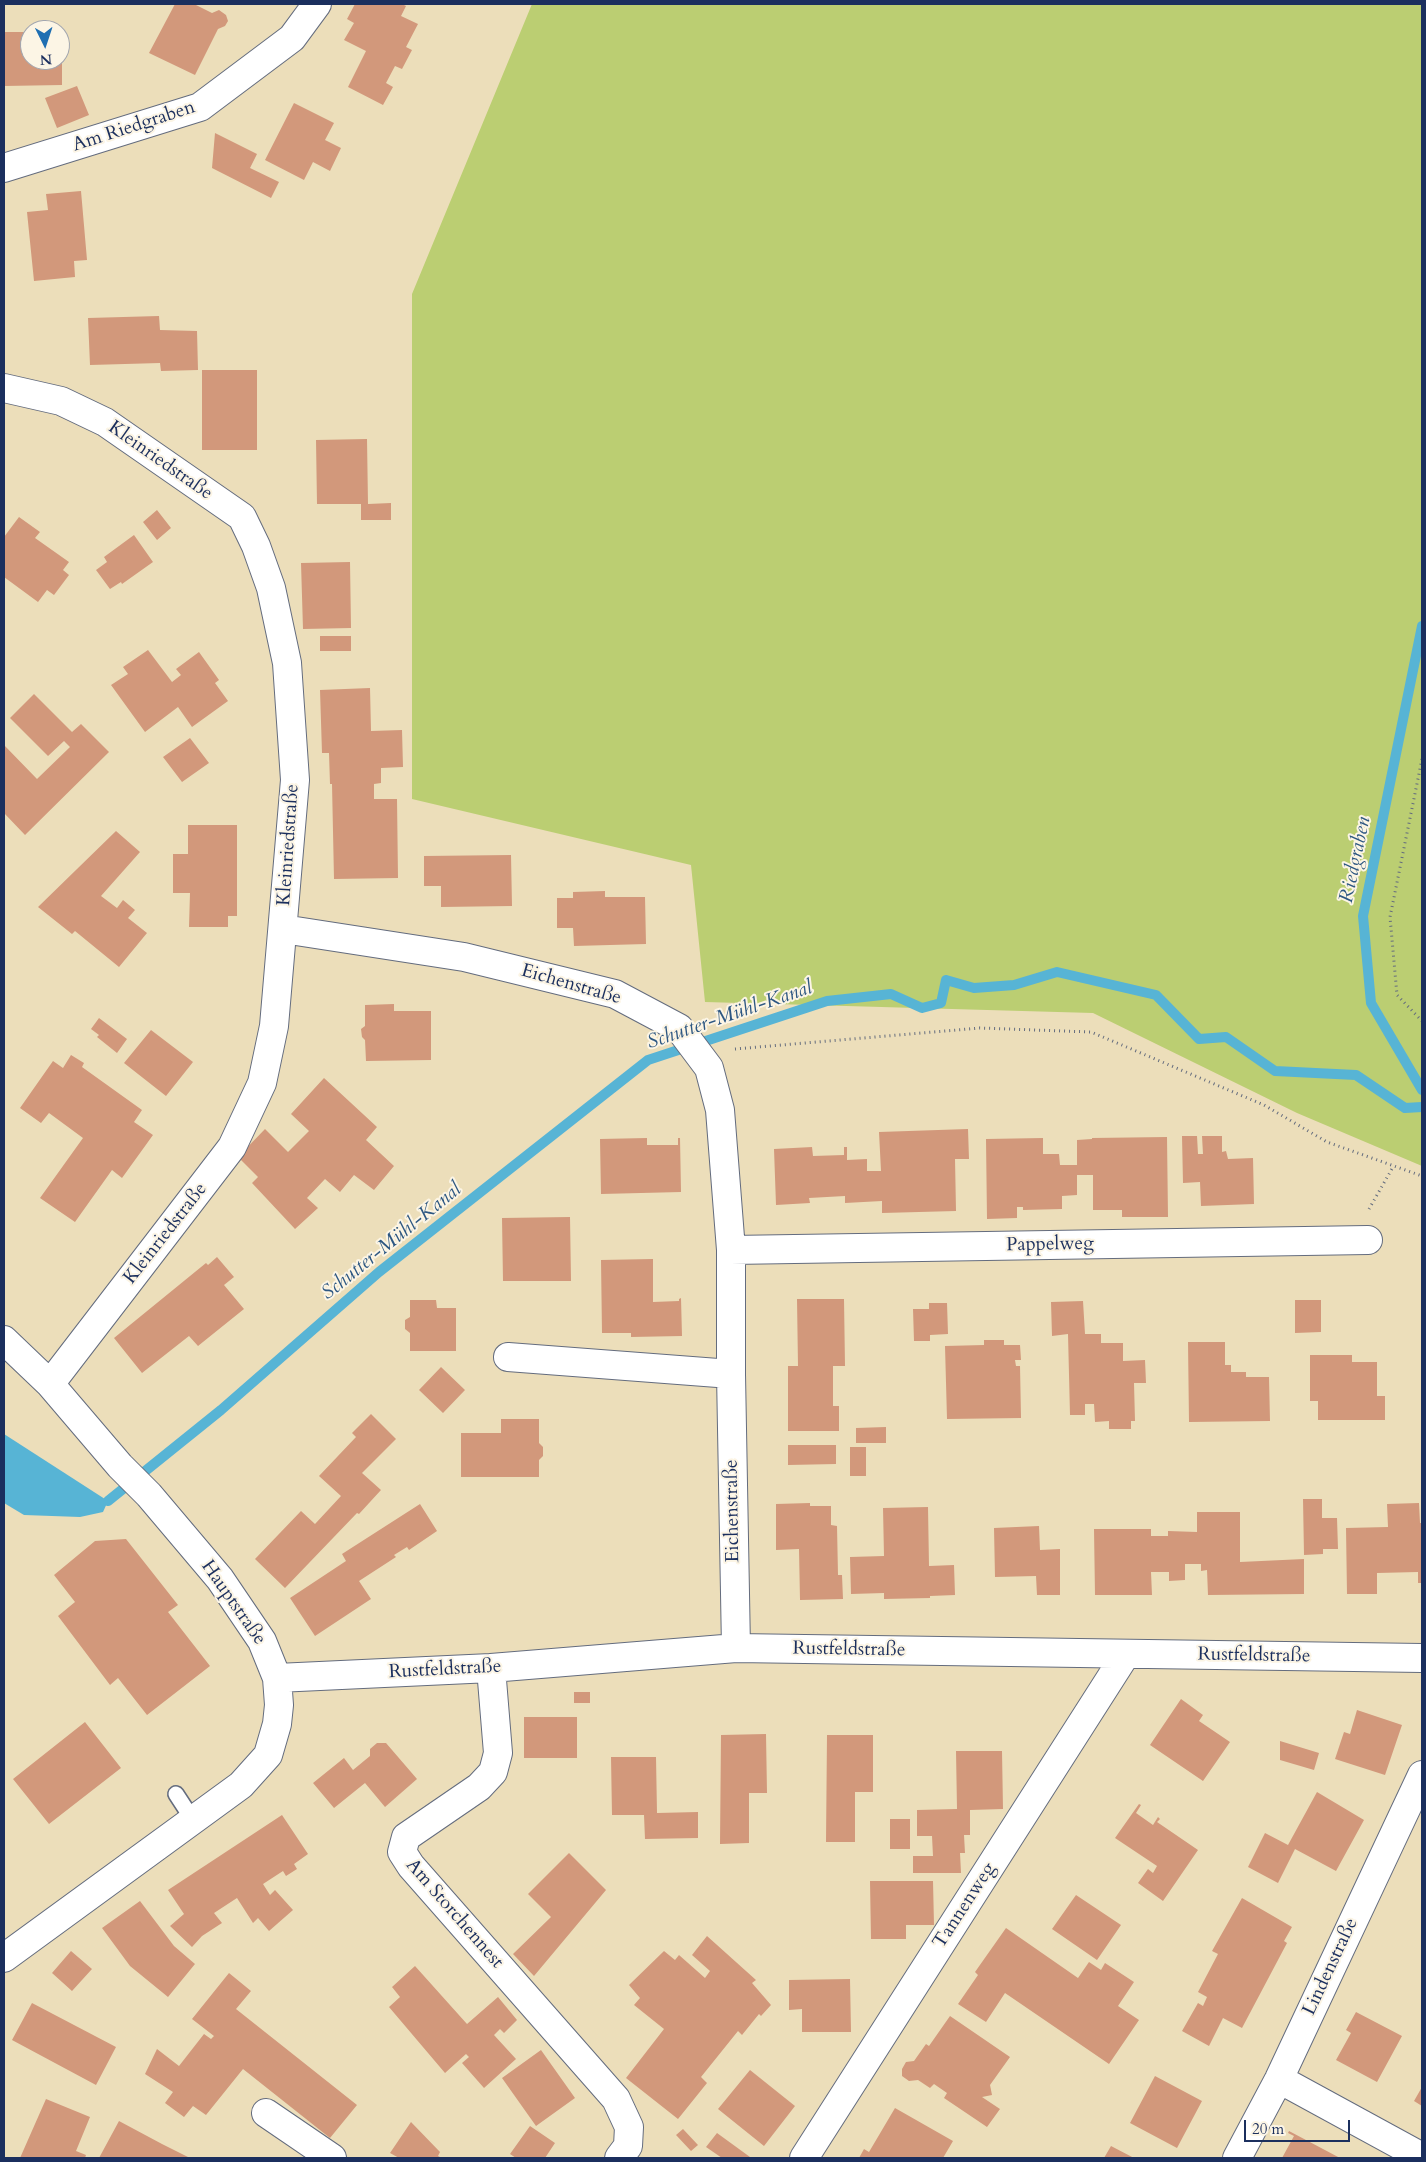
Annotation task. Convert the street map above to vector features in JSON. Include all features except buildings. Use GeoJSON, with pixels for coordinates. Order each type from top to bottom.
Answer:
{"type":"FeatureCollection","features":[{"type":"Feature","properties":{"kind":"street","name":"Am Riedgraben"},"geometry":{"type":"LineString","coordinates":[[4,168],[200,107],[292,38],[317,4]]}},
{"type":"Feature","properties":{"kind":"street","name":"Kleinriedstraße"},"geometry":{"type":"LineString","coordinates":[[4,388],[61,401],[106,422],[242,517],[256,546],[271,588],[287,663],[295,780],[274,1026],[262,1083],[232,1147],[50,1384]]}},
{"type":"Feature","properties":{"kind":"street","name":"Eichenstraße"},"geometry":{"type":"LineString","coordinates":[[282,929],[464,956],[615,994],[679,1028],[709,1068],[720,1110],[731,1250],[731,1374],[736,1648]]}},
{"type":"Feature","properties":{"kind":"street","name":"Pappelweg"},"geometry":{"type":"LineString","coordinates":[[731,1250],[1360,1240]]}},
{"type":"Feature","properties":{"kind":"street","name":"Hauptstraße"},"geometry":{"type":"LineString","coordinates":[[4,1340],[50,1384],[120,1466],[149,1495],[220,1579],[262,1641],[277,1678],[279,1705],[277,1724],[268,1755],[241,1785],[4,1958]]}},
{"type":"Feature","properties":{"kind":"street"},"geometry":{"type":"LineString","coordinates":[[508,1357],[731,1374]]}},
{"type":"Feature","properties":{"kind":"street","name":"Rustfeldstraße"},"geometry":{"type":"LineString","coordinates":[[277,1678],[491,1668],[736,1648],[1422,1658]]}},
{"type":"Feature","properties":{"kind":"street","name":"Tannenweg"},"geometry":{"type":"LineString","coordinates":[[804,2158],[1126,1654]]}},
{"type":"Feature","properties":{"kind":"street","name":"Am Storchennest"},"geometry":{"type":"LineString","coordinates":[[491,1668],[498,1752],[493,1772],[479,1787],[406,1837],[402,1852],[417,1874],[616,2099],[629,2127],[628,2146],[619,2158]]}},
{"type":"Feature","properties":{"kind":"street","name":"Lindenstraße"},"geometry":{"type":"LineString","coordinates":[[1237,2158],[1278,2079],[1422,1775]]}},
{"type":"Feature","properties":{"kind":"street"},"geometry":{"type":"LineString","coordinates":[[1278,2079],[1422,2157]]}},
{"type":"Feature","properties":{"kind":"street"},"geometry":{"type":"LineString","coordinates":[[266,2113],[332,2158]]}},
{"type":"Feature","properties":{"kind":"lane"},"geometry":{"type":"LineString","coordinates":[[176,1794],[193,1820]]}},
{"type":"Feature","properties":{"kind":"path"},"geometry":{"type":"LineString","coordinates":[[1422,759],[1390,917],[1397,995],[1422,1021]]}},
{"type":"Feature","properties":{"kind":"path"},"geometry":{"type":"LineString","coordinates":[[709,1068],[730,1050],[830,1040],[980,1028],[1091,1032],[1264,1105],[1327,1142],[1422,1176]]}},
{"type":"Feature","properties":{"kind":"path"},"geometry":{"type":"LineString","coordinates":[[1360,1240],[1393,1167]]}},
{"type":"Feature","properties":{"kind":"green space"},"geometry":{"type":"Polygon","coordinates":[[[532,4],[1422,4],[1422,1166],[1297,1113],[1093,1013],[705,1002],[691,865],[412,799],[412,294],[532,4]]]}},
{"type":"Feature","properties":{"kind":"water"},"geometry":{"type":"Polygon","coordinates":[[[4,1434],[108,1501],[103,1512],[80,1517],[24,1515],[4,1503],[4,1434]]]}},
{"type":"Feature","properties":{"kind":"waterway","name":"Riedgraben"},"geometry":{"type":"LineString","coordinates":[[1422,626],[1363,916],[1371,1003],[1422,1090]]}},
{"type":"Feature","properties":{"kind":"waterway","name":"Schutter-Mühl-Kanal"},"geometry":{"type":"LineString","coordinates":[[108,1501],[221,1410],[379,1272],[648,1060],[827,1001],[891,994],[922,1008],[941,1003],[946,980],[974,988],[1014,985],[1057,972],[1156,995],[1199,1039],[1226,1037],[1275,1071],[1356,1075],[1405,1108],[1422,1107]]}}]}
